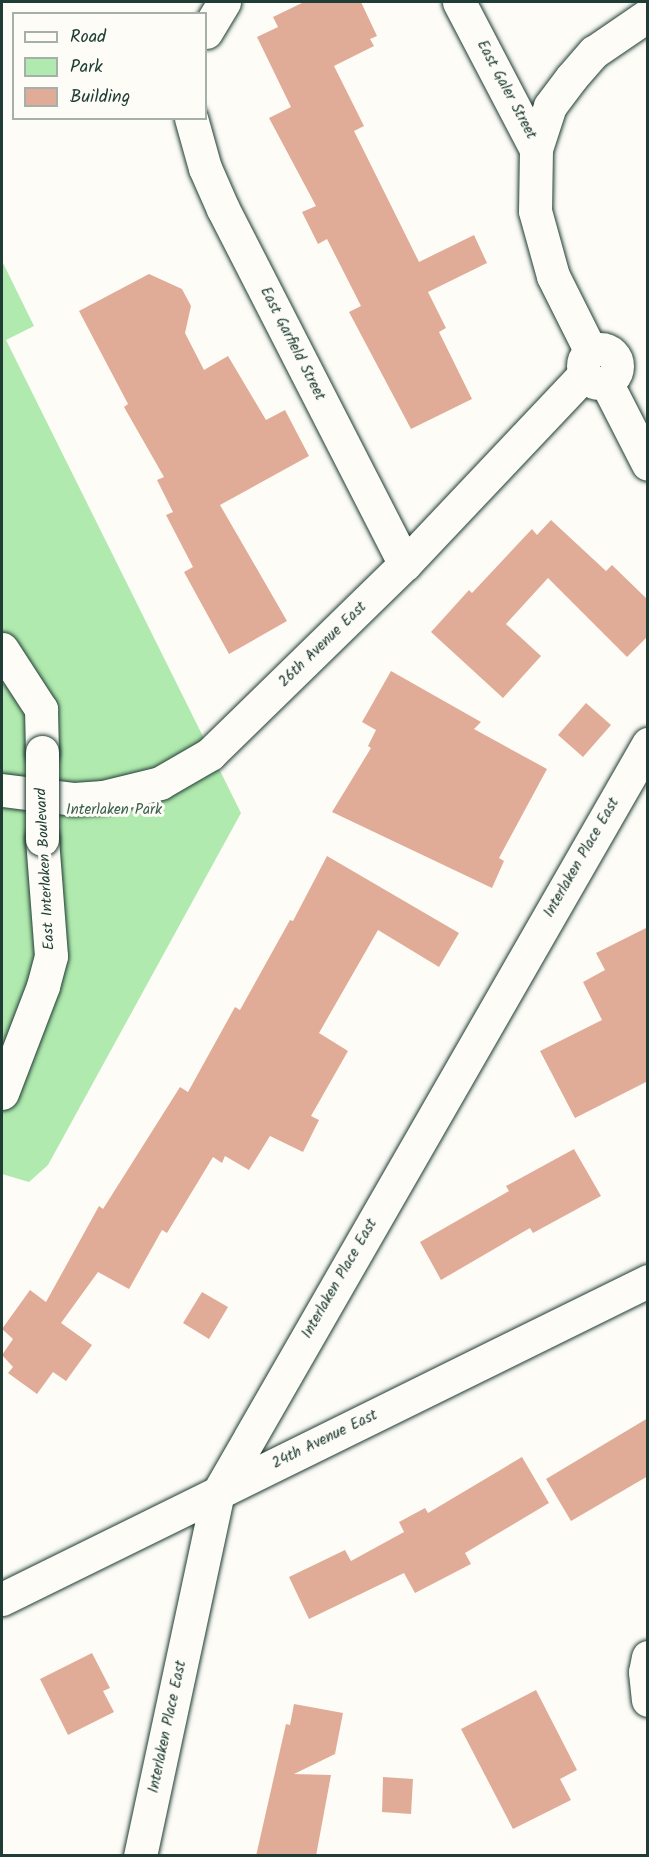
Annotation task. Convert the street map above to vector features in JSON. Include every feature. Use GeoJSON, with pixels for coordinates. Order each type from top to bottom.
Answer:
{"type":"FeatureCollection","features":[{"type":"Feature","properties":{"kind":"street"},"geometry":{"type":"LineString","coordinates":[[207,30],[224,2]]}},
{"type":"Feature","properties":{"kind":"street","name":"East Galer Street"},"geometry":{"type":"LineString","coordinates":[[459,2],[536,149],[535,211],[553,276],[594,370],[648,464]]}},
{"type":"Feature","properties":{"kind":"street"},"geometry":{"type":"LineString","coordinates":[[536,149],[550,106],[571,78],[594,52],[648,15]]}},
{"type":"Feature","properties":{"kind":"street","name":"East Garfield Street"},"geometry":{"type":"LineString","coordinates":[[192,120],[205,168],[223,209],[405,564]]}},
{"type":"Feature","properties":{"kind":"street","name":"26th Avenue East"},"geometry":{"type":"LineString","coordinates":[[2,790],[74,799],[132,792],[186,770],[210,754],[405,564],[594,370]]}},
{"type":"Feature","properties":{"kind":"street","name":"East Interlaken Boulevard"},"geometry":{"type":"LineString","coordinates":[[2,649],[41,709],[42,839],[51,956],[43,986],[2,1093]]}},
{"type":"Feature","properties":{"kind":"street","name":"Interlaken Place East"},"geometry":{"type":"LineString","coordinates":[[140,1856],[218,1493],[648,744]]}},
{"type":"Feature","properties":{"kind":"street","name":"24th Avenue East"},"geometry":{"type":"LineString","coordinates":[[2,1599],[648,1281]]}},
{"type":"Feature","properties":{"kind":"street"},"geometry":{"type":"LineString","coordinates":[[648,1657],[648,1700]]}},
{"type":"Feature","properties":{"kind":"green space","name":"Interlaken Park"},"geometry":{"type":"Polygon","coordinates":[[[2,261],[34,326],[6,340],[241,813],[48,1165],[29,1182],[2,1174],[2,261]]]}},
{"type":"Feature","properties":{"kind":"building"},"geometry":{"type":"Polygon","coordinates":[[[304,2],[361,2],[377,36],[370,39],[374,46],[334,66],[364,126],[354,131],[419,262],[474,235],[487,263],[428,292],[446,328],[439,332],[472,399],[411,429],[349,312],[361,306],[327,239],[318,244],[302,212],[316,206],[269,118],[291,107],[257,37],[278,27],[273,17],[304,2]]]}},
{"type":"Feature","properties":{"kind":"building"},"geometry":{"type":"Polygon","coordinates":[[[149,274],[182,289],[191,306],[185,333],[204,370],[228,356],[266,420],[285,410],[309,456],[220,505],[287,621],[229,654],[184,572],[193,567],[166,515],[173,512],[157,480],[164,477],[124,407],[128,404],[79,311],[149,274]]]}},
{"type":"Feature","properties":{"kind":"building"},"geometry":{"type":"Polygon","coordinates":[[[551,520],[606,571],[612,565],[648,600],[648,636],[627,657],[548,578],[506,624],[541,656],[503,698],[431,632],[469,590],[472,593],[532,529],[537,535],[551,520]]]}},
{"type":"Feature","properties":{"kind":"building"},"geometry":{"type":"Polygon","coordinates":[[[391,671],[481,722],[474,729],[547,769],[499,858],[504,861],[492,888],[332,812],[371,748],[368,746],[376,730],[362,722],[391,671]]]}},
{"type":"Feature","properties":{"kind":"building"},"geometry":{"type":"Polygon","coordinates":[[[586,703],[611,725],[583,757],[558,735],[586,703]]]}},
{"type":"Feature","properties":{"kind":"building"},"geometry":{"type":"Polygon","coordinates":[[[327,856],[459,933],[439,967],[378,930],[319,1033],[348,1051],[311,1116],[319,1120],[303,1152],[270,1136],[249,1170],[225,1156],[222,1163],[213,1157],[167,1233],[162,1230],[129,1289],[98,1272],[61,1323],[92,1345],[66,1381],[53,1372],[37,1394],[8,1373],[13,1367],[2,1355],[13,1339],[2,1329],[30,1290],[46,1302],[99,1206],[103,1209],[180,1087],[188,1092],[235,1007],[240,1010],[290,920],[293,921],[327,856]]]}},
{"type":"Feature","properties":{"kind":"building"},"geometry":{"type":"Polygon","coordinates":[[[648,927],[648,1081],[575,1118],[540,1051],[602,1020],[583,982],[605,970],[596,953],[648,927]]]}},
{"type":"Feature","properties":{"kind":"building"},"geometry":{"type":"Polygon","coordinates":[[[574,1149],[601,1196],[533,1233],[530,1228],[441,1280],[420,1242],[509,1191],[506,1186],[574,1149]]]}},
{"type":"Feature","properties":{"kind":"building"},"geometry":{"type":"Polygon","coordinates":[[[202,1292],[228,1307],[209,1339],[183,1323],[202,1292]]]}},
{"type":"Feature","properties":{"kind":"building"},"geometry":{"type":"Polygon","coordinates":[[[648,1418],[648,1476],[571,1521],[546,1479],[648,1418]]]}},
{"type":"Feature","properties":{"kind":"building"},"geometry":{"type":"Polygon","coordinates":[[[522,1457],[549,1503],[465,1553],[471,1564],[415,1593],[404,1573],[309,1619],[289,1577],[345,1550],[351,1561],[404,1532],[399,1522],[425,1508],[428,1513],[522,1457]]]}},
{"type":"Feature","properties":{"kind":"building"},"geometry":{"type":"Polygon","coordinates":[[[92,1653],[110,1688],[103,1691],[114,1712],[68,1735],[40,1679],[92,1653]]]}},
{"type":"Feature","properties":{"kind":"building"},"geometry":{"type":"Polygon","coordinates":[[[536,1690],[577,1770],[560,1779],[571,1800],[513,1829],[461,1729],[536,1690]]]}},
{"type":"Feature","properties":{"kind":"building"},"geometry":{"type":"Polygon","coordinates":[[[294,1704],[343,1713],[335,1754],[294,1774],[331,1775],[316,1856],[256,1856],[286,1724],[290,1725],[294,1704]]]}},
{"type":"Feature","properties":{"kind":"building"},"geometry":{"type":"Polygon","coordinates":[[[383,1777],[413,1779],[411,1814],[382,1812],[383,1777]]]}}]}
